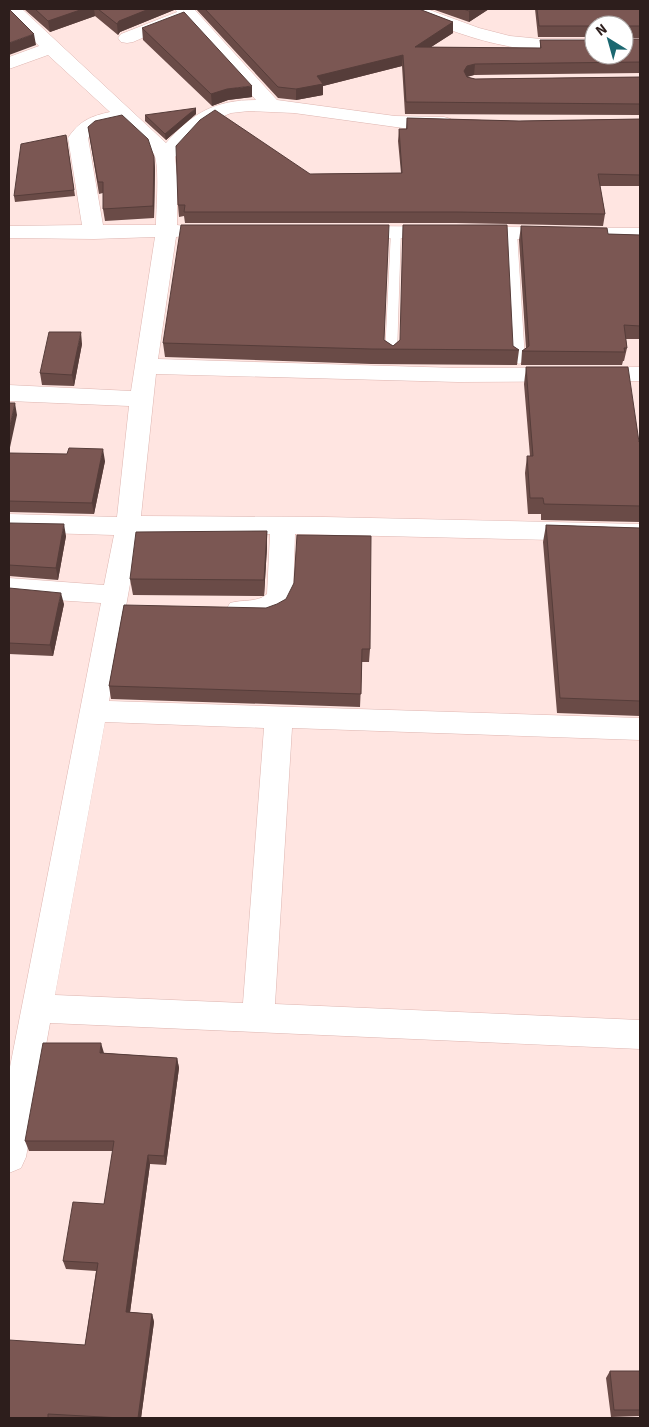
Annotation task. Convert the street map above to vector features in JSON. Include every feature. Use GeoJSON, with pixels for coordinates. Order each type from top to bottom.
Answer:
{"type":"FeatureCollection","features":[{"type":"Feature","properties":{"kind":"street"},"geometry":{"type":"LineString","coordinates":[[9,1157],[128,527],[141,399],[166,231],[167,176],[165,156],[154,141],[51,48],[12,9]]}},
{"type":"Feature","properties":{"kind":"street"},"geometry":{"type":"LineString","coordinates":[[411,9],[462,28],[509,41],[540,44],[584,44]]}},
{"type":"Feature","properties":{"kind":"street"},"geometry":{"type":"LineString","coordinates":[[127,38],[186,11],[272,106]]}},
{"type":"Feature","properties":{"kind":"street"},"geometry":{"type":"LineString","coordinates":[[9,64],[51,48]]}},
{"type":"Feature","properties":{"kind":"street"},"geometry":{"type":"LineString","coordinates":[[165,156],[199,120],[213,112],[235,107],[272,106],[335,112],[382,120],[466,123]]}},
{"type":"Feature","properties":{"kind":"street"},"geometry":{"type":"LineString","coordinates":[[94,233],[78,138],[82,129],[95,122],[124,114]]}},
{"type":"Feature","properties":{"kind":"street"},"geometry":{"type":"LineString","coordinates":[[9,232],[202,231]]}},
{"type":"Feature","properties":{"kind":"street"},"geometry":{"type":"LineString","coordinates":[[332,232],[640,234]]}},
{"type":"Feature","properties":{"kind":"street"},"geometry":{"type":"LineString","coordinates":[[146,366],[458,375],[640,374]]}},
{"type":"Feature","properties":{"kind":"street"},"geometry":{"type":"LineString","coordinates":[[9,393],[141,399]]}},
{"type":"Feature","properties":{"kind":"street"},"geometry":{"type":"LineString","coordinates":[[9,523],[128,527],[283,525],[640,533]]}},
{"type":"Feature","properties":{"kind":"street"},"geometry":{"type":"LineString","coordinates":[[218,609],[256,610],[267,609],[275,605],[280,596],[283,525]]}},
{"type":"Feature","properties":{"kind":"street"},"geometry":{"type":"LineString","coordinates":[[9,588],[114,601],[141,607]]}},
{"type":"Feature","properties":{"kind":"street"},"geometry":{"type":"LineString","coordinates":[[92,711],[640,729]]}},
{"type":"Feature","properties":{"kind":"street"},"geometry":{"type":"LineString","coordinates":[[258,1017],[279,717]]}},
{"type":"Feature","properties":{"kind":"street"},"geometry":{"type":"LineString","coordinates":[[38,1008],[640,1035]]}},
{"type":"Feature","properties":{"kind":"lane"},"geometry":{"type":"LineString","coordinates":[[391,355],[396,231]]}},
{"type":"Feature","properties":{"kind":"lane"},"geometry":{"type":"LineString","coordinates":[[512,232],[519,360]]}},
{"type":"Feature","properties":{"kind":"building"},"geometry":{"type":"Polygon","coordinates":[[[9,9],[34,34],[9,43],[9,9]]]}},
{"type":"Feature","properties":{"kind":"building"},"geometry":{"type":"Polygon","coordinates":[[[35,9],[83,9],[48,21],[35,9]]]}},
{"type":"Feature","properties":{"kind":"building"},"geometry":{"type":"Polygon","coordinates":[[[98,9],[149,9],[119,21],[117,24],[98,9]]]}},
{"type":"Feature","properties":{"kind":"building"},"geometry":{"type":"Polygon","coordinates":[[[205,9],[419,9],[453,22],[415,47],[541,48],[540,40],[584,40],[584,63],[475,64],[467,66],[464,71],[467,77],[475,79],[640,77],[640,104],[406,102],[403,55],[317,76],[323,84],[296,89],[278,87],[205,9]]]}},
{"type":"Feature","properties":{"kind":"building"},"geometry":{"type":"Polygon","coordinates":[[[537,9],[640,9],[640,26],[634,26],[634,15],[584,15],[584,26],[539,26],[537,9]]]}},
{"type":"Feature","properties":{"kind":"building"},"geometry":{"type":"Polygon","coordinates":[[[184,12],[252,86],[227,89],[211,94],[142,28],[184,12]]]}},
{"type":"Feature","properties":{"kind":"building"},"geometry":{"type":"Polygon","coordinates":[[[634,39],[640,39],[640,62],[634,62],[634,39]]]}},
{"type":"Feature","properties":{"kind":"building"},"geometry":{"type":"Polygon","coordinates":[[[196,108],[165,134],[145,115],[196,108]]]}},
{"type":"Feature","properties":{"kind":"building"},"geometry":{"type":"Polygon","coordinates":[[[215,110],[310,174],[402,173],[399,129],[407,129],[407,118],[519,121],[640,119],[640,175],[598,174],[605,214],[184,212],[185,205],[178,205],[176,146],[200,120],[215,110]]]}},
{"type":"Feature","properties":{"kind":"building"},"geometry":{"type":"Polygon","coordinates":[[[122,115],[148,139],[154,157],[153,206],[103,209],[103,182],[98,182],[88,127],[95,121],[122,115]]]}},
{"type":"Feature","properties":{"kind":"building"},"geometry":{"type":"Polygon","coordinates":[[[66,135],[74,190],[14,196],[21,144],[66,135]]]}},
{"type":"Feature","properties":{"kind":"building"},"geometry":{"type":"Polygon","coordinates":[[[181,225],[389,225],[384,340],[393,346],[400,340],[403,225],[507,225],[513,346],[519,350],[371,349],[163,343],[181,225]]]}},
{"type":"Feature","properties":{"kind":"building"},"geometry":{"type":"Polygon","coordinates":[[[521,226],[607,228],[608,234],[640,235],[640,326],[624,325],[627,348],[624,348],[625,352],[522,351],[529,346],[521,226]]]}},
{"type":"Feature","properties":{"kind":"building"},"geometry":{"type":"Polygon","coordinates":[[[49,332],[81,332],[72,375],[40,373],[49,332]]]}},
{"type":"Feature","properties":{"kind":"building"},"geometry":{"type":"Polygon","coordinates":[[[526,367],[628,367],[640,442],[640,506],[544,504],[543,498],[530,498],[527,456],[533,456],[526,367]]]}},
{"type":"Feature","properties":{"kind":"building"},"geometry":{"type":"Polygon","coordinates":[[[9,403],[15,403],[9,430],[9,403]]]}},
{"type":"Feature","properties":{"kind":"building"},"geometry":{"type":"Polygon","coordinates":[[[69,448],[103,449],[92,503],[9,501],[9,453],[67,454],[69,448]]]}},
{"type":"Feature","properties":{"kind":"building"},"geometry":{"type":"Polygon","coordinates":[[[9,523],[64,524],[56,568],[9,565],[9,523]]]}},
{"type":"Feature","properties":{"kind":"building"},"geometry":{"type":"Polygon","coordinates":[[[546,525],[640,528],[640,701],[560,698],[546,525]]]}},
{"type":"Feature","properties":{"kind":"building"},"geometry":{"type":"Polygon","coordinates":[[[267,531],[264,580],[130,579],[136,532],[267,531]]]}},
{"type":"Feature","properties":{"kind":"building"},"geometry":{"type":"Polygon","coordinates":[[[297,535],[371,536],[370,649],[362,649],[361,694],[109,686],[124,605],[266,608],[277,604],[286,599],[294,583],[297,535]]]}},
{"type":"Feature","properties":{"kind":"building"},"geometry":{"type":"Polygon","coordinates":[[[9,588],[61,593],[50,645],[9,643],[9,588]]]}},
{"type":"Feature","properties":{"kind":"building"},"geometry":{"type":"Polygon","coordinates":[[[43,1043],[101,1043],[100,1053],[177,1058],[164,1156],[148,1155],[126,1312],[152,1314],[138,1418],[48,1414],[48,1418],[9,1418],[9,1340],[85,1345],[98,1263],[63,1261],[73,1202],[104,1204],[114,1141],[25,1141],[43,1043]]]}},
{"type":"Feature","properties":{"kind":"building"},"geometry":{"type":"Polygon","coordinates":[[[610,1371],[640,1371],[640,1410],[614,1410],[610,1371]]]}}]}
